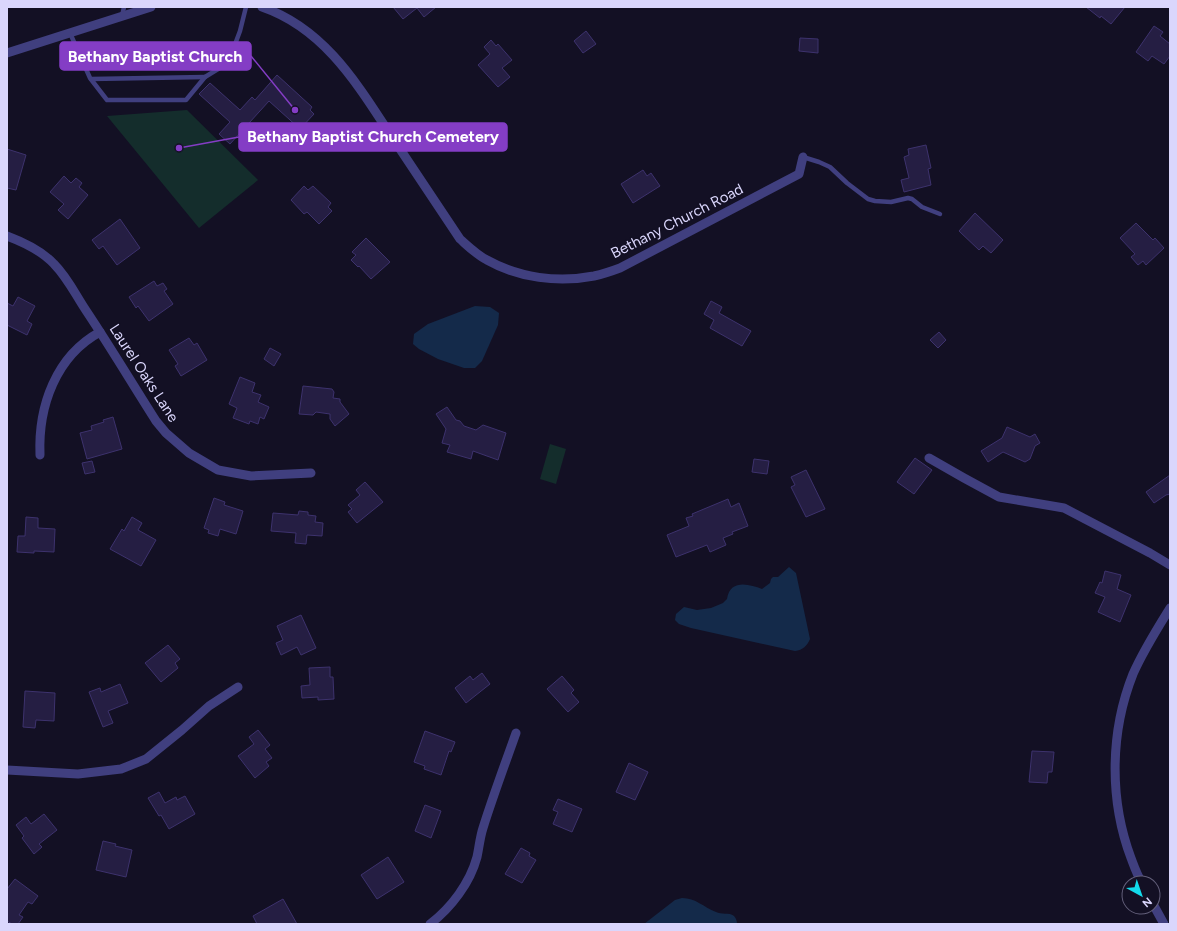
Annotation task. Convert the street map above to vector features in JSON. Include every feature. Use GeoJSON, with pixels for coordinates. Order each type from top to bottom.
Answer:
{"type":"FeatureCollection","features":[{"type":"Feature","properties":{"kind":"street"},"geometry":{"type":"LineString","coordinates":[[7,53],[70,33],[123,12],[151,7]]}},
{"type":"Feature","properties":{"kind":"street","name":"Bethany Church Road"},"geometry":{"type":"LineString","coordinates":[[262,7],[271,10],[296,24],[320,41],[333,55],[357,84],[460,239],[486,260],[522,274],[546,278],[570,279],[594,276],[620,268],[799,174],[803,157]]}},
{"type":"Feature","properties":{"kind":"street","name":"Laurel Oaks Lane"},"geometry":{"type":"LineString","coordinates":[[7,236],[42,254],[54,263],[64,275],[156,422],[169,436],[189,453],[218,470],[231,473],[251,476],[311,473]]}},
{"type":"Feature","properties":{"kind":"street"},"geometry":{"type":"LineString","coordinates":[[40,455],[42,416],[52,387],[66,360],[88,339],[100,332]]}},
{"type":"Feature","properties":{"kind":"street"},"geometry":{"type":"LineString","coordinates":[[929,458],[999,497],[1064,508],[1170,565]]}},
{"type":"Feature","properties":{"kind":"street"},"geometry":{"type":"LineString","coordinates":[[1139,875],[1125,841],[1117,803],[1115,777],[1119,724],[1133,674],[1142,654],[1170,608]]}},
{"type":"Feature","properties":{"kind":"street"},"geometry":{"type":"LineString","coordinates":[[7,770],[78,774],[121,769],[146,760],[209,706],[238,687]]}},
{"type":"Feature","properties":{"kind":"street"},"geometry":{"type":"LineString","coordinates":[[430,924],[446,911],[464,886],[471,872],[476,858],[482,829],[516,733]]}},
{"type":"Feature","properties":{"kind":"street"},"geometry":{"type":"LineString","coordinates":[[1159,915],[1164,924]]}},
{"type":"Feature","properties":{"kind":"lane"},"geometry":{"type":"LineString","coordinates":[[70,33],[91,79],[107,100],[186,100],[205,76],[223,66],[231,55],[240,31],[246,7]]}},
{"type":"Feature","properties":{"kind":"lane"},"geometry":{"type":"LineString","coordinates":[[91,79],[205,76]]}},
{"type":"Feature","properties":{"kind":"lane"},"geometry":{"type":"LineString","coordinates":[[803,157],[830,167],[847,183],[868,199],[890,202],[908,198],[912,199],[922,207],[940,214]]}},
{"type":"Feature","properties":{"kind":"green space"},"geometry":{"type":"Polygon","coordinates":[[[187,110],[258,180],[199,228],[107,116],[187,110]]]}},
{"type":"Feature","properties":{"kind":"green space"},"geometry":{"type":"Polygon","coordinates":[[[550,444],[566,449],[556,484],[540,479],[550,444]]]}},
{"type":"Feature","properties":{"kind":"water"},"geometry":{"type":"Polygon","coordinates":[[[475,306],[490,307],[499,313],[498,325],[482,361],[475,368],[464,368],[438,359],[419,349],[413,344],[414,334],[428,324],[475,306]]]}},
{"type":"Feature","properties":{"kind":"water"},"geometry":{"type":"Polygon","coordinates":[[[789,567],[796,573],[810,639],[806,646],[800,650],[795,651],[691,628],[679,624],[675,620],[676,614],[684,607],[697,610],[711,608],[723,603],[727,599],[732,588],[736,586],[746,585],[762,589],[770,583],[773,577],[778,577],[789,567]]]}},
{"type":"Feature","properties":{"kind":"water"},"geometry":{"type":"Polygon","coordinates":[[[682,898],[691,899],[718,913],[732,915],[736,919],[737,924],[644,924],[675,900],[682,898]]]}},
{"type":"Feature","properties":{"kind":"building"},"geometry":{"type":"Polygon","coordinates":[[[393,7],[436,7],[424,17],[417,8],[403,19],[393,7]]]}},
{"type":"Feature","properties":{"kind":"building"},"geometry":{"type":"Polygon","coordinates":[[[1086,7],[1125,7],[1111,24],[1101,16],[1100,18],[1086,7]]]}},
{"type":"Feature","properties":{"kind":"building"},"geometry":{"type":"Polygon","coordinates":[[[1154,26],[1163,32],[1160,36],[1170,44],[1170,56],[1164,64],[1152,56],[1148,61],[1136,52],[1154,26]]]}},
{"type":"Feature","properties":{"kind":"building"},"geometry":{"type":"Polygon","coordinates":[[[586,31],[596,44],[583,53],[574,41],[586,31]]]}},
{"type":"Feature","properties":{"kind":"building"},"geometry":{"type":"Polygon","coordinates":[[[800,38],[818,39],[818,53],[799,51],[800,38]]]}},
{"type":"Feature","properties":{"kind":"building"},"geometry":{"type":"Polygon","coordinates":[[[491,40],[496,46],[498,44],[512,60],[502,68],[510,77],[498,87],[478,65],[490,54],[484,47],[491,40]]]}},
{"type":"Feature","properties":{"kind":"building"},"geometry":{"type":"Polygon","coordinates":[[[277,75],[312,107],[310,110],[314,114],[300,129],[269,101],[230,144],[219,134],[230,122],[199,94],[210,83],[240,110],[252,97],[255,100],[277,75]]]}},
{"type":"Feature","properties":{"kind":"building"},"geometry":{"type":"Polygon","coordinates":[[[926,145],[931,168],[928,169],[931,185],[904,192],[901,180],[909,178],[904,157],[909,155],[908,149],[926,145]]]}},
{"type":"Feature","properties":{"kind":"building"},"geometry":{"type":"Polygon","coordinates":[[[7,149],[26,155],[16,190],[7,188],[7,149]]]}},
{"type":"Feature","properties":{"kind":"building"},"geometry":{"type":"Polygon","coordinates":[[[643,170],[647,176],[651,173],[660,186],[633,203],[621,184],[643,170]]]}},
{"type":"Feature","properties":{"kind":"building"},"geometry":{"type":"Polygon","coordinates":[[[64,176],[71,183],[76,178],[82,183],[79,187],[88,195],[68,219],[58,210],[64,204],[50,192],[64,176]]]}},
{"type":"Feature","properties":{"kind":"building"},"geometry":{"type":"Polygon","coordinates":[[[304,186],[308,190],[313,186],[331,203],[328,207],[332,211],[319,224],[307,212],[304,214],[291,200],[304,186]]]}},
{"type":"Feature","properties":{"kind":"building"},"geometry":{"type":"Polygon","coordinates":[[[975,213],[1003,240],[991,253],[983,246],[979,250],[959,231],[975,213]]]}},
{"type":"Feature","properties":{"kind":"building"},"geometry":{"type":"Polygon","coordinates":[[[120,219],[140,248],[117,265],[103,246],[99,249],[92,240],[120,219]]]}},
{"type":"Feature","properties":{"kind":"building"},"geometry":{"type":"Polygon","coordinates":[[[1136,223],[1153,240],[1155,238],[1164,248],[1146,265],[1143,261],[1138,265],[1131,257],[1135,254],[1120,238],[1136,223]]]}},
{"type":"Feature","properties":{"kind":"building"},"geometry":{"type":"Polygon","coordinates":[[[366,238],[390,262],[371,279],[351,260],[356,255],[352,252],[366,238]]]}},
{"type":"Feature","properties":{"kind":"building"},"geometry":{"type":"Polygon","coordinates":[[[154,281],[157,286],[163,283],[167,289],[164,291],[173,304],[149,321],[138,306],[136,308],[129,297],[154,281]]]}},
{"type":"Feature","properties":{"kind":"building"},"geometry":{"type":"Polygon","coordinates":[[[18,297],[35,306],[27,321],[32,324],[27,335],[7,325],[7,303],[13,306],[18,297]]]}},
{"type":"Feature","properties":{"kind":"building"},"geometry":{"type":"Polygon","coordinates":[[[711,301],[722,307],[719,313],[751,331],[742,346],[710,328],[714,320],[704,314],[711,301]]]}},
{"type":"Feature","properties":{"kind":"building"},"geometry":{"type":"Polygon","coordinates":[[[939,332],[946,340],[938,348],[930,340],[939,332]]]}},
{"type":"Feature","properties":{"kind":"building"},"geometry":{"type":"Polygon","coordinates":[[[189,338],[194,345],[197,343],[207,360],[181,376],[175,366],[178,364],[169,350],[189,338]]]}},
{"type":"Feature","properties":{"kind":"building"},"geometry":{"type":"Polygon","coordinates":[[[270,348],[281,354],[274,366],[264,359],[270,348]]]}},
{"type":"Feature","properties":{"kind":"building"},"geometry":{"type":"Polygon","coordinates":[[[240,377],[255,383],[252,392],[261,395],[258,402],[269,407],[264,419],[260,417],[258,424],[250,421],[249,424],[233,418],[237,408],[229,404],[240,377]]]}},
{"type":"Feature","properties":{"kind":"building"},"geometry":{"type":"Polygon","coordinates":[[[303,386],[332,389],[334,392],[333,398],[340,399],[340,402],[349,414],[335,426],[330,419],[330,414],[316,412],[313,415],[299,414],[303,386]]]}},
{"type":"Feature","properties":{"kind":"building"},"geometry":{"type":"Polygon","coordinates":[[[447,407],[456,420],[460,421],[464,426],[476,430],[483,425],[506,433],[498,460],[473,451],[471,459],[447,452],[450,445],[442,443],[446,429],[436,414],[447,407]]]}},
{"type":"Feature","properties":{"kind":"building"},"geometry":{"type":"Polygon","coordinates":[[[113,417],[122,449],[87,459],[80,433],[92,430],[91,426],[104,422],[103,420],[113,417]]]}},
{"type":"Feature","properties":{"kind":"building"},"geometry":{"type":"Polygon","coordinates":[[[1007,427],[1030,437],[1035,434],[1040,443],[1035,446],[1030,459],[1025,462],[1003,452],[988,462],[981,451],[1002,438],[1007,427]]]}},
{"type":"Feature","properties":{"kind":"building"},"geometry":{"type":"Polygon","coordinates":[[[915,458],[932,470],[914,494],[897,482],[915,458]]]}},
{"type":"Feature","properties":{"kind":"building"},"geometry":{"type":"Polygon","coordinates":[[[754,459],[769,461],[767,474],[752,472],[754,459]]]}},
{"type":"Feature","properties":{"kind":"building"},"geometry":{"type":"Polygon","coordinates":[[[92,461],[95,472],[85,474],[82,463],[92,461]]]}},
{"type":"Feature","properties":{"kind":"building"},"geometry":{"type":"Polygon","coordinates":[[[806,470],[825,509],[806,517],[791,487],[795,485],[791,477],[806,470]]]}},
{"type":"Feature","properties":{"kind":"building"},"geometry":{"type":"Polygon","coordinates":[[[1170,475],[1170,494],[1154,503],[1146,492],[1170,475]]]}},
{"type":"Feature","properties":{"kind":"building"},"geometry":{"type":"Polygon","coordinates":[[[365,482],[383,502],[357,523],[348,512],[352,509],[348,505],[360,495],[356,490],[365,482]]]}},
{"type":"Feature","properties":{"kind":"building"},"geometry":{"type":"Polygon","coordinates":[[[214,498],[225,502],[224,505],[243,511],[236,534],[220,529],[218,536],[208,533],[209,530],[204,528],[214,498]]]}},
{"type":"Feature","properties":{"kind":"building"},"geometry":{"type":"Polygon","coordinates":[[[728,499],[731,507],[739,503],[748,526],[732,532],[733,534],[723,538],[726,545],[710,552],[707,545],[676,557],[667,535],[689,526],[686,518],[693,516],[692,514],[728,499]]]}},
{"type":"Feature","properties":{"kind":"building"},"geometry":{"type":"Polygon","coordinates":[[[299,511],[308,512],[308,515],[316,516],[315,522],[323,523],[322,536],[307,535],[306,544],[295,543],[296,533],[271,531],[273,513],[298,515],[299,511]]]}},
{"type":"Feature","properties":{"kind":"building"},"geometry":{"type":"Polygon","coordinates":[[[26,517],[38,518],[38,528],[55,529],[54,552],[17,552],[18,536],[25,536],[26,517]]]}},
{"type":"Feature","properties":{"kind":"building"},"geometry":{"type":"Polygon","coordinates":[[[132,517],[142,523],[138,530],[156,540],[141,566],[110,549],[122,529],[124,531],[132,517]]]}},
{"type":"Feature","properties":{"kind":"building"},"geometry":{"type":"Polygon","coordinates":[[[1105,571],[1121,575],[1117,589],[1131,595],[1120,622],[1098,612],[1105,597],[1095,593],[1100,582],[1102,583],[1105,571]]]}},
{"type":"Feature","properties":{"kind":"building"},"geometry":{"type":"Polygon","coordinates":[[[301,615],[316,648],[301,655],[297,647],[281,655],[276,643],[283,640],[277,626],[301,615]]]}},
{"type":"Feature","properties":{"kind":"building"},"geometry":{"type":"Polygon","coordinates":[[[168,645],[180,659],[175,663],[178,668],[161,682],[145,663],[168,645]]]}},
{"type":"Feature","properties":{"kind":"building"},"geometry":{"type":"Polygon","coordinates":[[[330,667],[330,677],[333,677],[334,699],[318,700],[318,697],[302,698],[301,686],[310,685],[309,668],[330,667]]]}},
{"type":"Feature","properties":{"kind":"building"},"geometry":{"type":"Polygon","coordinates":[[[482,673],[490,684],[466,703],[455,688],[470,676],[473,680],[482,673]]]}},
{"type":"Feature","properties":{"kind":"building"},"geometry":{"type":"Polygon","coordinates":[[[562,676],[574,690],[571,693],[579,702],[568,712],[547,689],[562,676]]]}},
{"type":"Feature","properties":{"kind":"building"},"geometry":{"type":"Polygon","coordinates":[[[120,684],[128,703],[108,711],[113,723],[103,727],[89,692],[100,688],[101,692],[120,684]]]}},
{"type":"Feature","properties":{"kind":"building"},"geometry":{"type":"Polygon","coordinates":[[[25,691],[55,693],[54,721],[36,720],[35,728],[23,727],[25,691]]]}},
{"type":"Feature","properties":{"kind":"building"},"geometry":{"type":"Polygon","coordinates":[[[258,730],[270,745],[265,749],[272,758],[266,762],[269,766],[255,778],[238,756],[254,744],[249,737],[258,730]]]}},
{"type":"Feature","properties":{"kind":"building"},"geometry":{"type":"Polygon","coordinates":[[[425,731],[455,742],[451,752],[449,751],[441,775],[424,769],[425,766],[414,762],[425,731]]]}},
{"type":"Feature","properties":{"kind":"building"},"geometry":{"type":"Polygon","coordinates":[[[1032,751],[1054,752],[1052,772],[1048,772],[1047,783],[1029,782],[1032,751]]]}},
{"type":"Feature","properties":{"kind":"building"},"geometry":{"type":"Polygon","coordinates":[[[629,763],[648,772],[635,800],[616,792],[629,763]]]}},
{"type":"Feature","properties":{"kind":"building"},"geometry":{"type":"Polygon","coordinates":[[[159,792],[165,803],[176,797],[177,800],[185,796],[195,814],[169,829],[161,815],[159,816],[148,798],[159,792]]]}},
{"type":"Feature","properties":{"kind":"building"},"geometry":{"type":"Polygon","coordinates":[[[558,799],[582,809],[572,832],[553,824],[558,812],[553,810],[558,799]]]}},
{"type":"Feature","properties":{"kind":"building"},"geometry":{"type":"Polygon","coordinates":[[[425,805],[441,811],[431,838],[415,831],[425,805]]]}},
{"type":"Feature","properties":{"kind":"building"},"geometry":{"type":"Polygon","coordinates":[[[44,814],[57,830],[39,844],[42,847],[34,854],[22,838],[24,836],[16,825],[26,817],[31,824],[44,814]]]}},
{"type":"Feature","properties":{"kind":"building"},"geometry":{"type":"Polygon","coordinates":[[[103,841],[116,844],[115,846],[132,850],[126,877],[96,870],[103,841]]]}},
{"type":"Feature","properties":{"kind":"building"},"geometry":{"type":"Polygon","coordinates":[[[521,848],[530,853],[529,856],[536,860],[522,883],[505,874],[521,848]]]}},
{"type":"Feature","properties":{"kind":"building"},"geometry":{"type":"Polygon","coordinates":[[[388,857],[404,882],[377,899],[361,875],[388,857]]]}},
{"type":"Feature","properties":{"kind":"building"},"geometry":{"type":"Polygon","coordinates":[[[15,879],[38,896],[32,904],[28,902],[19,915],[23,917],[18,924],[12,924],[7,921],[7,889],[15,879]]]}},
{"type":"Feature","properties":{"kind":"building"},"geometry":{"type":"Polygon","coordinates":[[[283,899],[297,924],[257,924],[253,916],[283,899]]]}},
{"type":"Feature","properties":{"kind":"place","name":"Bethany Baptist Church"},"geometry":{"type":"Point","coordinates":[295,110]}},
{"type":"Feature","properties":{"kind":"place","name":"Bethany Baptist Church Cemetery"},"geometry":{"type":"Point","coordinates":[179,148]}}]}
